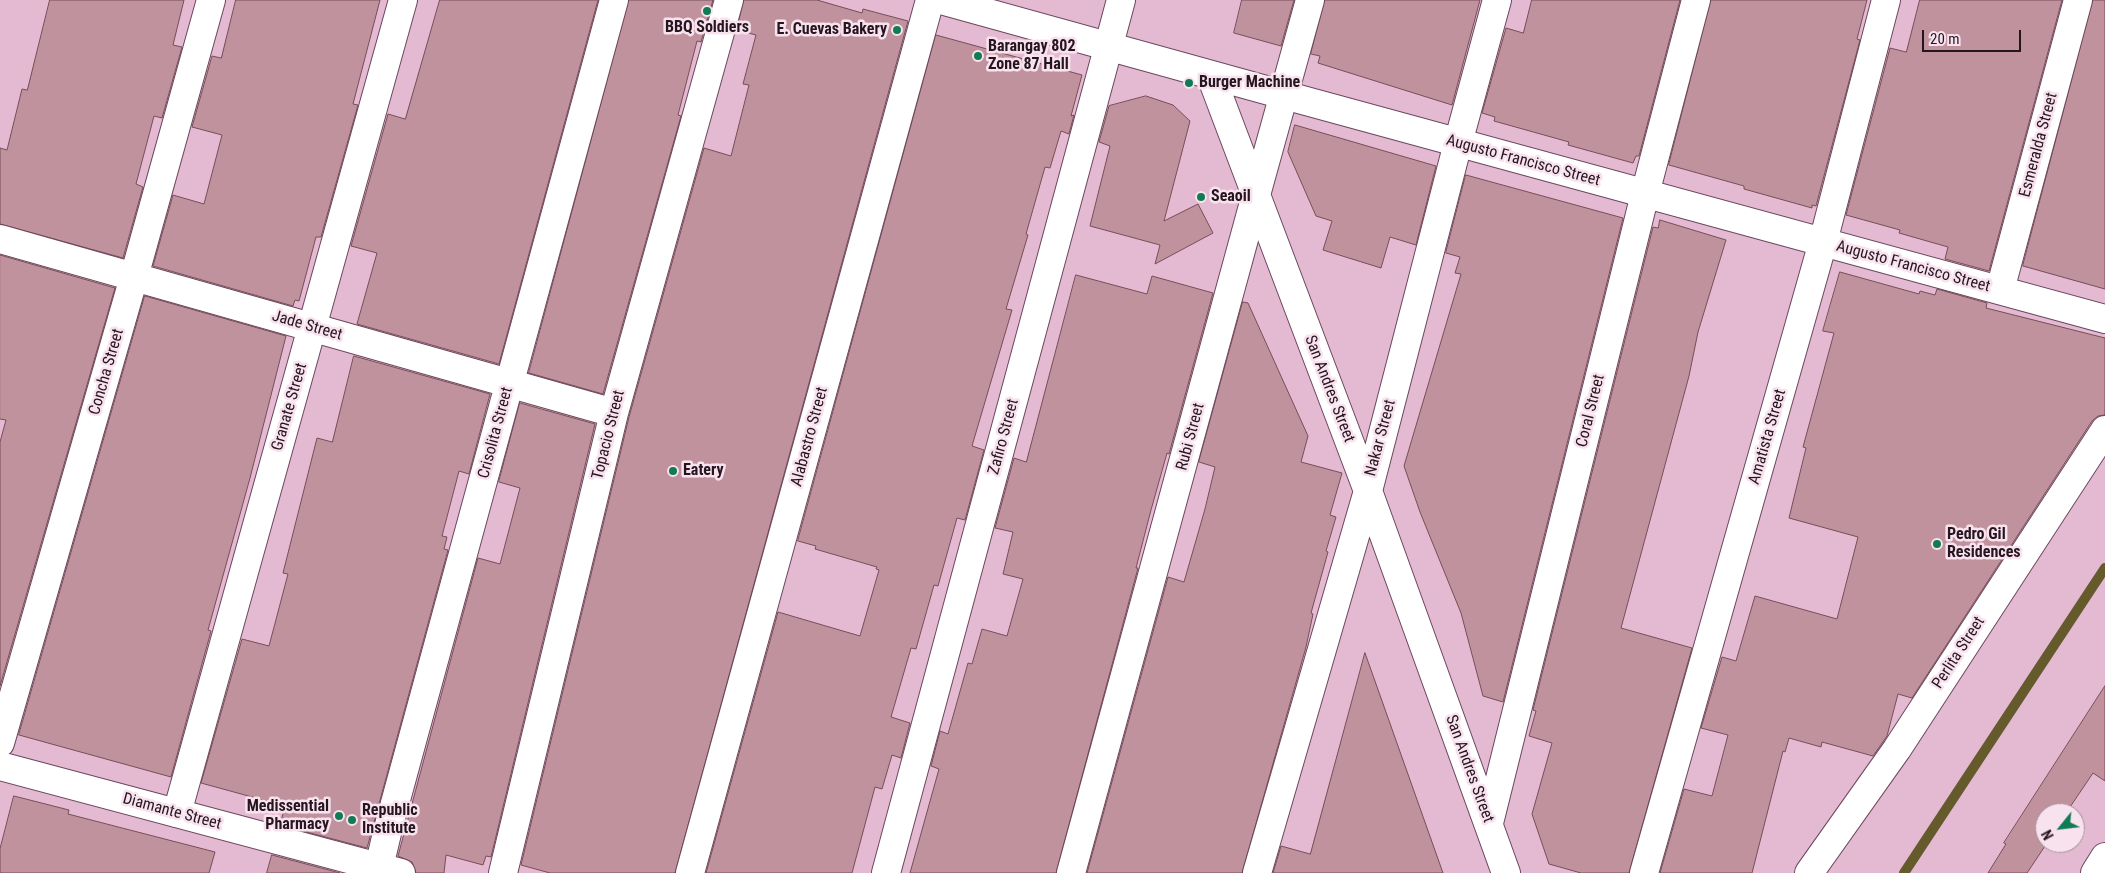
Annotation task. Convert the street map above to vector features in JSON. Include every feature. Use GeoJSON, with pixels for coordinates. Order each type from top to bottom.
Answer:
{"type":"FeatureCollection","features":[{"type":"Feature","properties":{"kind":"street","name":"Concha Street"},"geometry":{"type":"LineString","coordinates":[[0,743],[134,277],[211,0]]}},
{"type":"Feature","properties":{"kind":"street","name":"Granate Street"},"geometry":{"type":"LineString","coordinates":[[177,813],[403,0]]}},
{"type":"Feature","properties":{"kind":"street","name":"Crisolita Street"},"geometry":{"type":"LineString","coordinates":[[390,870],[388,829],[614,0]]}},
{"type":"Feature","properties":{"kind":"street","name":"Topacio Street"},"geometry":{"type":"LineString","coordinates":[[503,873],[614,413],[729,0]]}},
{"type":"Feature","properties":{"kind":"street","name":"Alabastro Street"},"geometry":{"type":"LineString","coordinates":[[690,873],[930,0]]}},
{"type":"Feature","properties":{"kind":"street","name":"Augusto Francisco Street"},"geometry":{"type":"LineString","coordinates":[[941,0],[1211,76],[2105,319]]}},
{"type":"Feature","properties":{"kind":"street","name":"Zafiro Street"},"geometry":{"type":"LineString","coordinates":[[886,873],[1120,0]]}},
{"type":"Feature","properties":{"kind":"street","name":"Rubi Street"},"geometry":{"type":"LineString","coordinates":[[1071,873],[1310,0]]}},
{"type":"Feature","properties":{"kind":"street","name":"Nakar Street"},"geometry":{"type":"LineString","coordinates":[[1257,873],[1368,491],[1497,0]]}},
{"type":"Feature","properties":{"kind":"street","name":"Coral Street"},"geometry":{"type":"LineString","coordinates":[[1489,823],[1644,194],[1696,0]]}},
{"type":"Feature","properties":{"kind":"street","name":"Amatista Street"},"geometry":{"type":"LineString","coordinates":[[1644,873],[1823,242],[1886,0]]}},
{"type":"Feature","properties":{"kind":"street","name":"Esmeralda Street"},"geometry":{"type":"LineString","coordinates":[[2000,290],[2078,0]]}},
{"type":"Feature","properties":{"kind":"street","name":"San Andres Street"},"geometry":{"type":"LineString","coordinates":[[1211,76],[1368,491],[1506,873]]}},
{"type":"Feature","properties":{"kind":"street","name":"Jade Street"},"geometry":{"type":"LineString","coordinates":[[0,239],[614,413]]}},
{"type":"Feature","properties":{"kind":"street","name":"Perlita Street"},"geometry":{"type":"LineString","coordinates":[[1809,873],[1897,749],[2105,430]]}},
{"type":"Feature","properties":{"kind":"street","name":"Diamante Street"},"geometry":{"type":"LineString","coordinates":[[0,766],[390,870]]}},
{"type":"Feature","properties":{"kind":"street"},"geometry":{"type":"LineString","coordinates":[[2094,873],[2105,857]]}},
{"type":"Feature","properties":{"kind":"building"},"geometry":{"type":"Polygon","coordinates":[[[50,0],[184,0],[173,45],[182,47],[162,118],[154,116],[136,184],[143,187],[123,258],[0,224],[0,148],[7,150],[22,89],[27,90],[50,0]]]}},
{"type":"Feature","properties":{"kind":"building"},"geometry":{"type":"Polygon","coordinates":[[[236,0],[380,0],[353,104],[358,105],[321,237],[316,237],[299,301],[295,300],[293,306],[153,266],[173,195],[204,204],[222,135],[192,127],[212,56],[221,58],[236,0]]]}},
{"type":"Feature","properties":{"kind":"building"},"geometry":{"type":"Polygon","coordinates":[[[440,0],[598,0],[499,364],[357,324],[377,253],[351,246],[388,114],[405,119],[440,0]]]}},
{"type":"Feature","properties":{"kind":"building"},"geometry":{"type":"Polygon","coordinates":[[[629,0],[713,0],[701,42],[697,41],[678,115],[681,116],[603,394],[529,373],[629,0]]]}},
{"type":"Feature","properties":{"kind":"building"},"geometry":{"type":"Polygon","coordinates":[[[744,0],[817,0],[862,13],[863,9],[908,21],[675,873],[550,873],[521,865],[629,417],[704,148],[731,156],[749,85],[743,84],[756,35],[737,30],[744,0]]]}},
{"type":"Feature","properties":{"kind":"building"},"geometry":{"type":"Polygon","coordinates":[[[1242,0],[1294,0],[1281,46],[1234,33],[1242,0]]]}},
{"type":"Feature","properties":{"kind":"building"},"geometry":{"type":"Polygon","coordinates":[[[1325,0],[1480,0],[1452,105],[1318,63],[1320,56],[1311,54],[1325,0]]]}},
{"type":"Feature","properties":{"kind":"building"},"geometry":{"type":"Polygon","coordinates":[[[1532,0],[1680,0],[1639,156],[1636,156],[1633,163],[1568,145],[1569,142],[1494,121],[1495,117],[1482,113],[1506,28],[1523,33],[1532,0]]]}},
{"type":"Feature","properties":{"kind":"building"},"geometry":{"type":"Polygon","coordinates":[[[1711,0],[1867,0],[1857,39],[1860,40],[1816,206],[1812,205],[1812,208],[1669,165],[1711,0]]]}},
{"type":"Feature","properties":{"kind":"building"},"geometry":{"type":"Polygon","coordinates":[[[1920,0],[2062,0],[1989,271],[1945,259],[1948,247],[1899,233],[1900,230],[1846,215],[1890,48],[1906,52],[1920,0]]]}},
{"type":"Feature","properties":{"kind":"building"},"geometry":{"type":"Polygon","coordinates":[[[2093,0],[2105,0],[2105,289],[2023,266],[2093,0]]]}},
{"type":"Feature","properties":{"kind":"building"},"geometry":{"type":"Polygon","coordinates":[[[936,35],[1082,75],[1071,116],[1074,115],[1069,134],[1061,131],[1050,168],[1045,167],[1026,234],[1028,235],[1006,309],[1012,310],[972,446],[984,450],[965,520],[957,518],[938,586],[934,585],[916,649],[911,648],[891,717],[910,723],[901,758],[892,755],[882,789],[875,787],[852,873],[706,873],[778,612],[860,636],[879,570],[876,569],[877,567],[815,549],[816,546],[798,541],[936,35]]]}},
{"type":"Feature","properties":{"kind":"building"},"geometry":{"type":"Polygon","coordinates":[[[1146,96],[1173,105],[1190,121],[1164,221],[1198,204],[1213,233],[1155,264],[1160,245],[1090,226],[1110,146],[1099,142],[1109,106],[1146,96]]]}},
{"type":"Feature","properties":{"kind":"building"},"geometry":{"type":"Polygon","coordinates":[[[1295,125],[1436,166],[1416,245],[1390,237],[1381,268],[1323,250],[1332,221],[1316,216],[1288,152],[1295,125]]]}},
{"type":"Feature","properties":{"kind":"building"},"geometry":{"type":"Polygon","coordinates":[[[1466,175],[1623,218],[1503,702],[1483,696],[1461,613],[1420,512],[1404,466],[1461,274],[1455,273],[1460,257],[1446,253],[1466,175]]]}},
{"type":"Feature","properties":{"kind":"building"},"geometry":{"type":"Polygon","coordinates":[[[1660,220],[1726,240],[1698,332],[1689,376],[1621,628],[1692,648],[1629,873],[1581,873],[1549,864],[1532,814],[1552,743],[1529,736],[1536,711],[1533,710],[1653,227],[1658,228],[1660,220]]]}},
{"type":"Feature","properties":{"kind":"building"},"geometry":{"type":"Polygon","coordinates":[[[0,255],[115,288],[0,686],[0,442],[6,420],[0,419],[0,255]]]}},
{"type":"Feature","properties":{"kind":"building"},"geometry":{"type":"Polygon","coordinates":[[[1840,272],[1919,294],[1920,291],[1935,295],[1937,289],[1987,303],[1986,308],[2105,338],[2105,415],[2098,416],[2092,421],[1912,698],[1898,694],[1887,736],[1873,756],[1822,742],[1821,747],[1789,738],[1785,752],[1783,751],[1752,873],[1660,873],[1684,789],[1712,796],[1728,735],[1701,728],[1722,657],[1736,661],[1755,596],[1837,619],[1858,537],[1789,518],[1806,448],[1803,447],[1834,333],[1823,331],[1840,272]]]}},
{"type":"Feature","properties":{"kind":"building"},"geometry":{"type":"Polygon","coordinates":[[[1076,275],[1147,294],[1152,276],[1213,293],[1169,454],[1167,453],[1151,510],[1136,568],[1138,568],[1056,873],[910,873],[939,769],[931,766],[940,731],[948,734],[968,663],[972,664],[982,629],[1007,636],[1023,579],[1003,574],[1013,532],[995,528],[1014,458],[1026,462],[1076,275]]]}},
{"type":"Feature","properties":{"kind":"building"},"geometry":{"type":"Polygon","coordinates":[[[145,296],[286,336],[250,478],[208,630],[211,631],[171,777],[19,735],[145,296]]]}},
{"type":"Feature","properties":{"kind":"building"},"geometry":{"type":"Polygon","coordinates":[[[1243,302],[1248,303],[1308,436],[1301,462],[1342,473],[1330,515],[1336,517],[1311,613],[1313,614],[1306,647],[1242,873],[1087,873],[1168,577],[1184,582],[1205,509],[1215,467],[1199,462],[1243,302]]]}},
{"type":"Feature","properties":{"kind":"building"},"geometry":{"type":"Polygon","coordinates":[[[354,356],[490,394],[469,474],[459,471],[442,536],[447,537],[444,549],[448,550],[367,848],[280,825],[285,806],[201,783],[242,639],[269,646],[288,574],[283,573],[317,438],[332,442],[354,356]]]}},
{"type":"Feature","properties":{"kind":"building"},"geometry":{"type":"Polygon","coordinates":[[[520,403],[595,424],[491,857],[486,856],[483,865],[446,855],[444,873],[416,873],[412,862],[398,856],[478,558],[500,564],[520,488],[499,482],[520,403]]]}},
{"type":"Feature","properties":{"kind":"building"},"geometry":{"type":"Polygon","coordinates":[[[1365,653],[1443,873],[1273,873],[1281,846],[1310,854],[1365,653]]]}},
{"type":"Feature","properties":{"kind":"building"},"geometry":{"type":"Polygon","coordinates":[[[2105,686],[2105,781],[2093,773],[2073,803],[2035,803],[2035,853],[2040,853],[2027,873],[1988,873],[2006,844],[2004,843],[2105,686]]]}},
{"type":"Feature","properties":{"kind":"building"},"geometry":{"type":"Polygon","coordinates":[[[14,796],[69,810],[68,814],[215,852],[209,873],[0,873],[0,849],[14,796]]]}},
{"type":"Feature","properties":{"kind":"building"},"geometry":{"type":"Polygon","coordinates":[[[272,855],[340,873],[267,873],[272,855]]]}},
{"type":"Feature","properties":{"kind":"waterway"},"geometry":{"type":"LineString","coordinates":[[1904,873],[2105,568]]}},
{"type":"Feature","properties":{"kind":"place","name":"BBQ Soldiers"},"geometry":{"type":"Point","coordinates":[707,11]}},
{"type":"Feature","properties":{"kind":"place","name":"E. Cuevas Bakery"},"geometry":{"type":"Point","coordinates":[897,30]}},
{"type":"Feature","properties":{"kind":"place","name":"Barangay 802 Zone 87 Hall"},"geometry":{"type":"Point","coordinates":[978,56]}},
{"type":"Feature","properties":{"kind":"place","name":"Burger Machine"},"geometry":{"type":"Point","coordinates":[1189,83]}},
{"type":"Feature","properties":{"kind":"place","name":"Seaoil"},"geometry":{"type":"Point","coordinates":[1201,197]}},
{"type":"Feature","properties":{"kind":"place","name":"Eatery"},"geometry":{"type":"Point","coordinates":[673,471]}},
{"type":"Feature","properties":{"kind":"place","name":"Pedro Gil Residences"},"geometry":{"type":"Point","coordinates":[1937,544]}},
{"type":"Feature","properties":{"kind":"place","name":"Medissential Pharmacy"},"geometry":{"type":"Point","coordinates":[339,816]}},
{"type":"Feature","properties":{"kind":"place","name":"Republic Institute"},"geometry":{"type":"Point","coordinates":[352,820]}}]}
